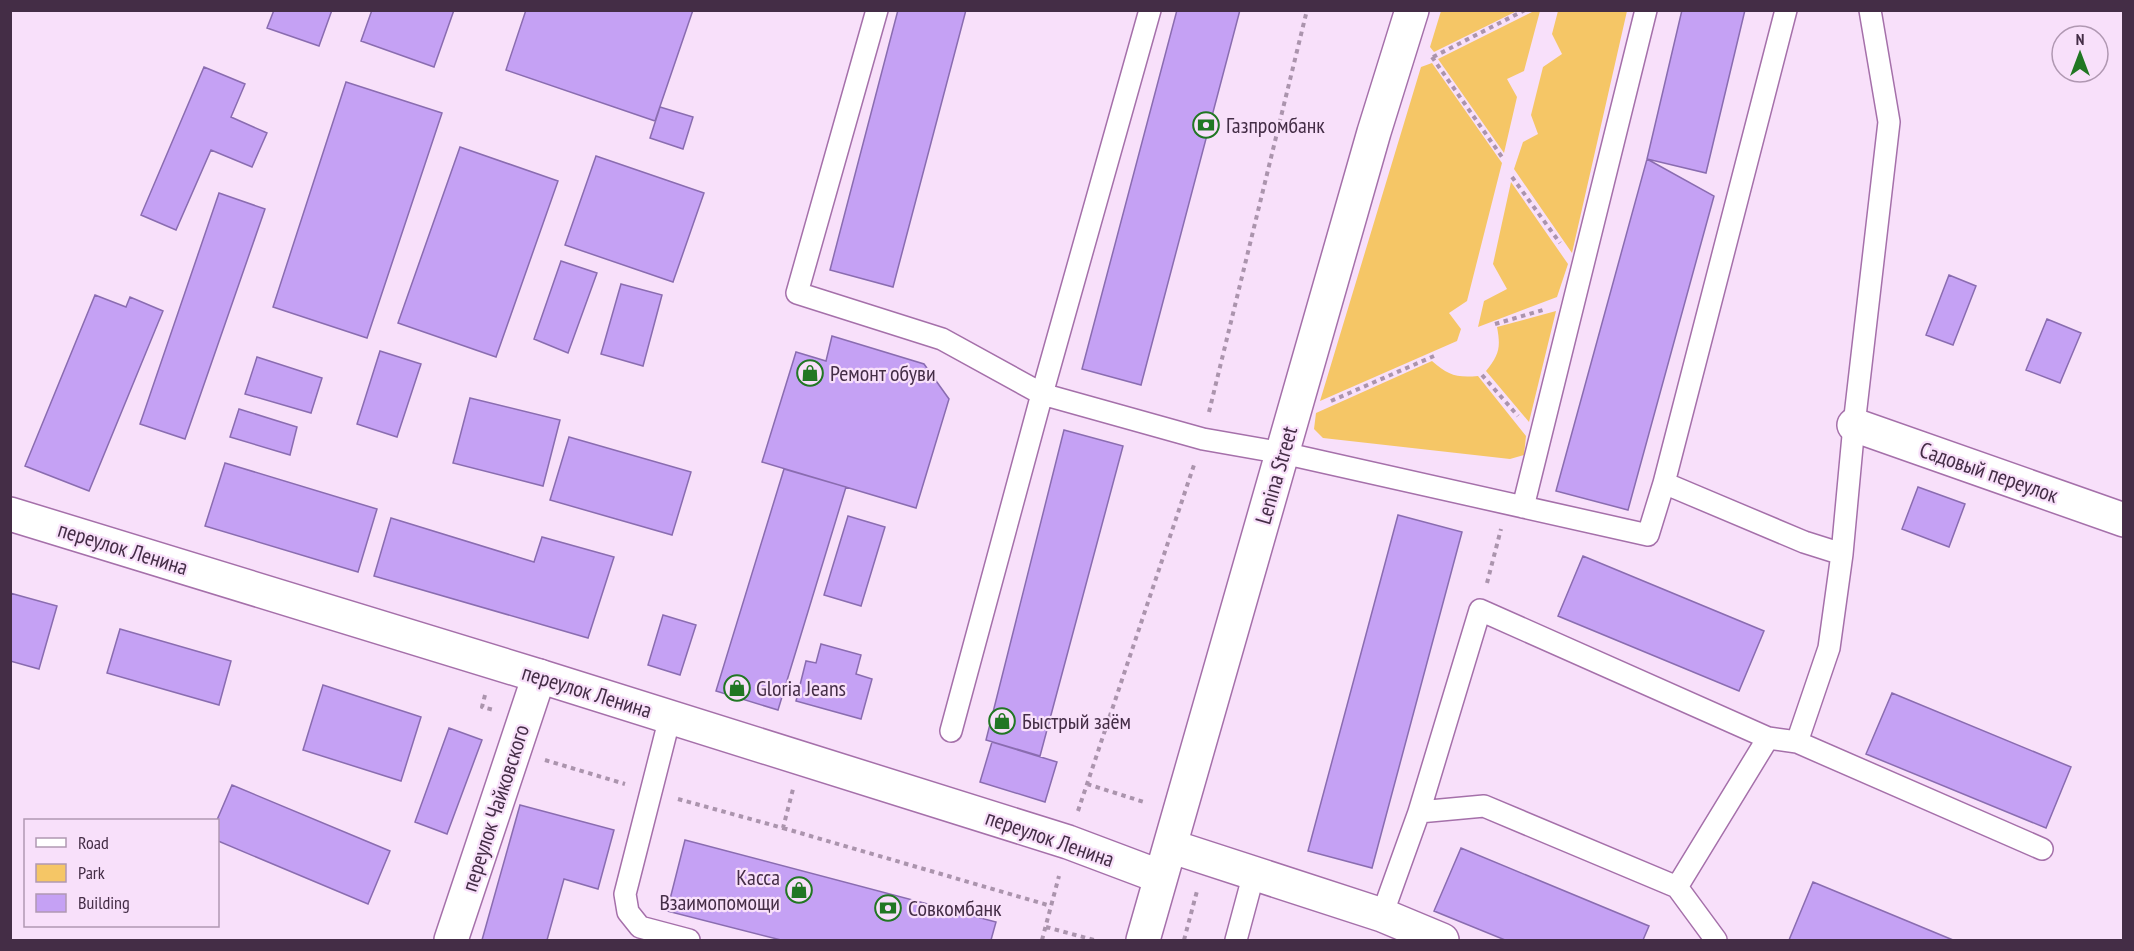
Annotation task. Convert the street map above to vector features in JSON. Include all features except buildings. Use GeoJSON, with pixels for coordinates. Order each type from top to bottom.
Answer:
{"type":"FeatureCollection","features":[{"type":"Feature","properties":{"kind":"street","name":"Lenina Street"},"geometry":{"type":"LineString","coordinates":[[1143,940],[1374,132],[1412,10]]}},
{"type":"Feature","properties":{"kind":"street","name":"Садовый переулок"},"geometry":{"type":"LineString","coordinates":[[1854,425],[2124,520]]}},
{"type":"Feature","properties":{"kind":"street","name":"переулок Ленина"},"geometry":{"type":"LineString","coordinates":[[10,514],[539,676],[1068,842],[1161,877]]}},
{"type":"Feature","properties":{"kind":"street","name":"переулок Чайковского"},"geometry":{"type":"LineString","coordinates":[[451,940],[539,676]]}},
{"type":"Feature","properties":{"kind":"street"},"geometry":{"type":"LineString","coordinates":[[1170,846],[1382,915],[1442,940]]}},
{"type":"Feature","properties":{"kind":"lane"},"geometry":{"type":"LineString","coordinates":[[878,10],[797,293],[942,339],[1042,394],[1203,439],[1283,453],[1648,536],[1664,483],[1786,10]]}},
{"type":"Feature","properties":{"kind":"lane"},"geometry":{"type":"LineString","coordinates":[[951,731],[1042,394],[1150,10]]}},
{"type":"Feature","properties":{"kind":"lane"},"geometry":{"type":"LineString","coordinates":[[1515,505],[1540,442],[1646,10]]}},
{"type":"Feature","properties":{"kind":"lane"},"geometry":{"type":"LineString","coordinates":[[1797,741],[1829,648],[1842,554],[1854,425],[1889,122],[1870,10]]}},
{"type":"Feature","properties":{"kind":"lane"},"geometry":{"type":"LineString","coordinates":[[1664,483],[1804,542],[1842,554]]}},
{"type":"Feature","properties":{"kind":"lane"},"geometry":{"type":"LineString","coordinates":[[1382,915],[1419,812],[1480,610],[1768,738],[1797,741],[2042,849]]}},
{"type":"Feature","properties":{"kind":"lane"},"geometry":{"type":"LineString","coordinates":[[670,717],[625,894],[628,912],[640,927],[689,940]]}},
{"type":"Feature","properties":{"kind":"lane"},"geometry":{"type":"LineString","coordinates":[[1677,887],[1768,738]]}},
{"type":"Feature","properties":{"kind":"lane"},"geometry":{"type":"LineString","coordinates":[[1419,812],[1484,806],[1677,887],[1716,940]]}},
{"type":"Feature","properties":{"kind":"lane"},"geometry":{"type":"LineString","coordinates":[[1236,940],[1254,873]]}},
{"type":"Feature","properties":{"kind":"path"},"geometry":{"type":"LineString","coordinates":[[1042,940],[1068,842],[1203,439],[1307,10]]}},
{"type":"Feature","properties":{"kind":"path"},"geometry":{"type":"LineString","coordinates":[[1400,50],[1432,57],[1525,10]]}},
{"type":"Feature","properties":{"kind":"path"},"geometry":{"type":"LineString","coordinates":[[1432,57],[1502,158]]}},
{"type":"Feature","properties":{"kind":"path"},"geometry":{"type":"LineString","coordinates":[[1512,177],[1582,272]]}},
{"type":"Feature","properties":{"kind":"path"},"geometry":{"type":"LineString","coordinates":[[1495,324],[1575,300]]}},
{"type":"Feature","properties":{"kind":"path"},"geometry":{"type":"LineString","coordinates":[[1292,418],[1434,356]]}},
{"type":"Feature","properties":{"kind":"path"},"geometry":{"type":"LineString","coordinates":[[1482,375],[1540,442]]}},
{"type":"Feature","properties":{"kind":"path"},"geometry":{"type":"LineString","coordinates":[[1480,610],[1515,505]]}},
{"type":"Feature","properties":{"kind":"path"},"geometry":{"type":"LineString","coordinates":[[783,828],[1051,906]]}},
{"type":"Feature","properties":{"kind":"path"},"geometry":{"type":"LineString","coordinates":[[1046,927],[1094,940]]}},
{"type":"Feature","properties":{"kind":"green space"},"geometry":{"type":"Polygon","coordinates":[[[1441,10],[1517,11],[1434,52],[1430,47],[1441,10]]]}},
{"type":"Feature","properties":{"kind":"green space"},"geometry":{"type":"Polygon","coordinates":[[[1536,10],[1540,11],[1524,71],[1507,79],[1517,97],[1504,153],[1438,59],[1536,10]]]}},
{"type":"Feature","properties":{"kind":"green space"},"geometry":{"type":"Polygon","coordinates":[[[1558,11],[1627,11],[1572,253],[1514,169],[1523,142],[1538,134],[1531,115],[1543,67],[1562,54],[1552,34],[1558,11]]]}},
{"type":"Feature","properties":{"kind":"green space"},"geometry":{"type":"Polygon","coordinates":[[[1432,63],[1502,163],[1467,301],[1449,313],[1461,329],[1457,341],[1320,401],[1421,67],[1432,63]]]}},
{"type":"Feature","properties":{"kind":"green space"},"geometry":{"type":"Polygon","coordinates":[[[1511,182],[1568,264],[1557,297],[1478,327],[1484,301],[1507,289],[1493,264],[1511,182]]]}},
{"type":"Feature","properties":{"kind":"green space"},"geometry":{"type":"Polygon","coordinates":[[[1556,311],[1529,422],[1486,371],[1498,351],[1497,327],[1556,311]]]}},
{"type":"Feature","properties":{"kind":"green space"},"geometry":{"type":"Polygon","coordinates":[[[1432,361],[1443,370],[1453,374],[1478,376],[1526,436],[1524,455],[1510,459],[1323,438],[1314,429],[1316,413],[1432,361]]]}},
{"type":"Feature","properties":{"kind":"place","name":"Газпромбанк"},"geometry":{"type":"Point","coordinates":[1206,125]}},
{"type":"Feature","properties":{"kind":"place","name":"Ремонт обуви"},"geometry":{"type":"Point","coordinates":[810,373]}},
{"type":"Feature","properties":{"kind":"place","name":"Gloria Jeans"},"geometry":{"type":"Point","coordinates":[737,688]}},
{"type":"Feature","properties":{"kind":"place","name":"Быстрый заём"},"geometry":{"type":"Point","coordinates":[1002,721]}},
{"type":"Feature","properties":{"kind":"place","name":"Касса Взаимопомощи"},"geometry":{"type":"Point","coordinates":[799,890]}},
{"type":"Feature","properties":{"kind":"place","name":"Совкомбанк"},"geometry":{"type":"Point","coordinates":[888,908]}}]}
